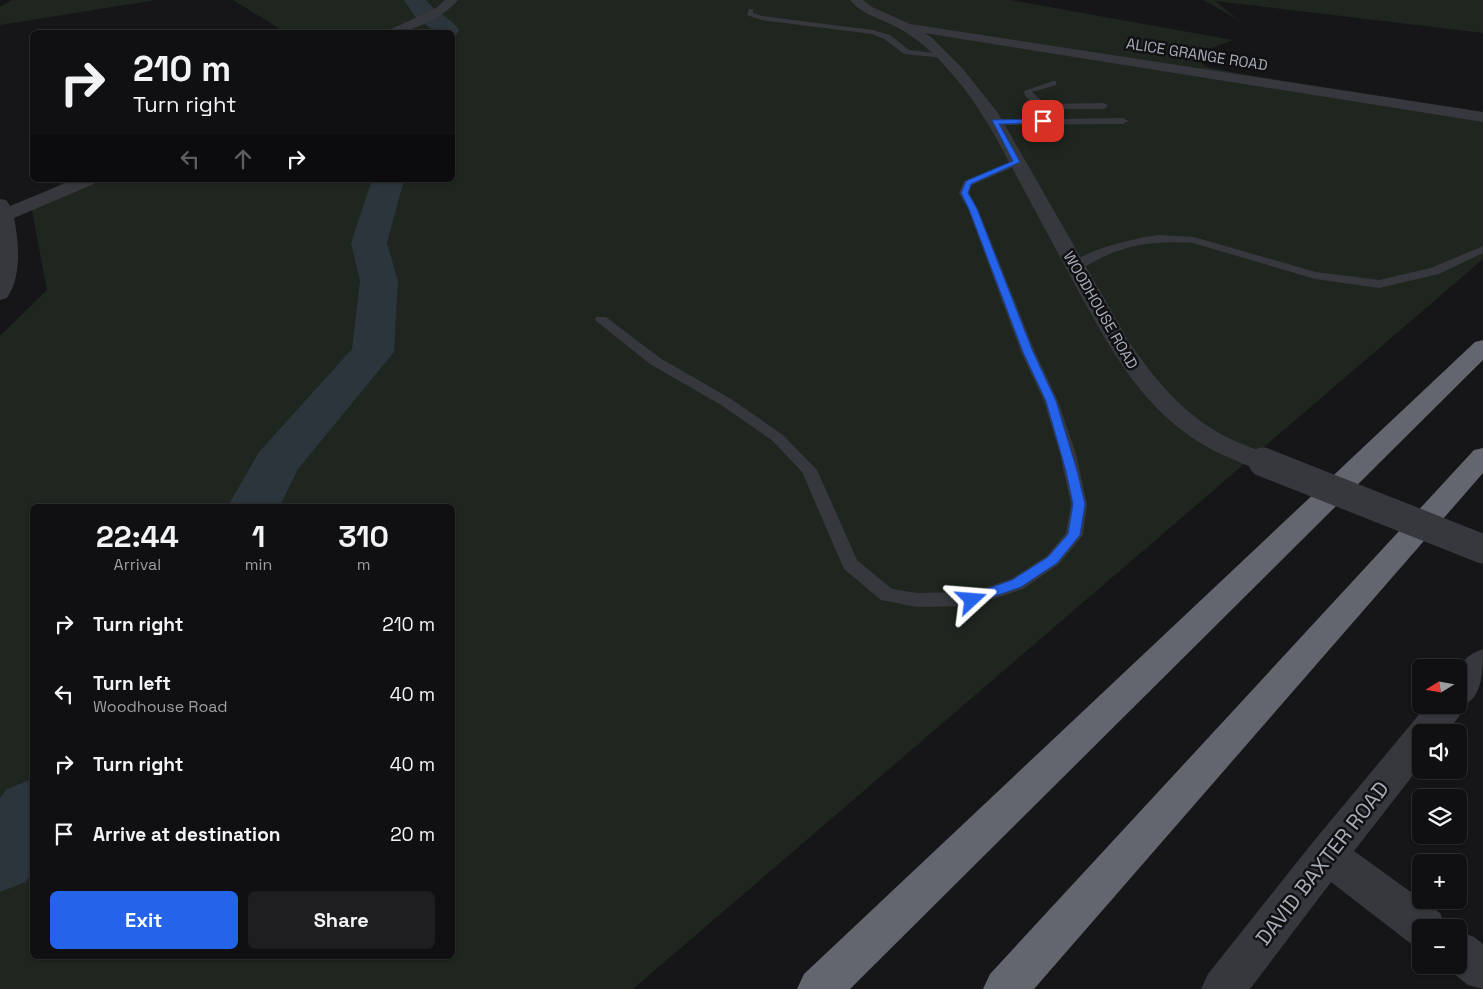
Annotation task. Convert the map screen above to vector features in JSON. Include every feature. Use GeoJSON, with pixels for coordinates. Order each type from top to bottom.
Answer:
{"type":"FeatureCollection","features":[{"type":"Feature","properties":{"kind":"highway"},"geometry":{"type":"LineString","coordinates":[[819,989],[1483,347]]}},
{"type":"Feature","properties":{"kind":"highway"},"geometry":{"type":"LineString","coordinates":[[1005,989],[1483,456]]}},
{"type":"Feature","properties":{"kind":"street"},"geometry":{"type":"LineString","coordinates":[[399,30],[439,11],[452,0]]}},
{"type":"Feature","properties":{"kind":"street","name":"WOODHOUSE ROAD"},"geometry":{"type":"LineString","coordinates":[[856,0],[886,18],[905,26],[939,50],[958,72],[994,122],[1118,343],[1138,374],[1161,399],[1201,433],[1263,462],[1483,549]]}},
{"type":"Feature","properties":{"kind":"street","name":"ALICE GRANGE ROAD"},"geometry":{"type":"LineString","coordinates":[[905,26],[1483,116]]}},
{"type":"Feature","properties":{"kind":"street"},"geometry":{"type":"LineString","coordinates":[[939,50],[945,40],[968,35]]}},
{"type":"Feature","properties":{"kind":"street"},"geometry":{"type":"LineString","coordinates":[[0,294],[7,269],[2,210],[82,182]]}},
{"type":"Feature","properties":{"kind":"street"},"geometry":{"type":"LineString","coordinates":[[1468,681],[1483,662]]}},
{"type":"Feature","properties":{"kind":"street"},"geometry":{"type":"LineString","coordinates":[[1433,724],[1441,714]]}},
{"type":"Feature","properties":{"kind":"street","name":"DAVID BAXTER ROAD"},"geometry":{"type":"LineString","coordinates":[[1223,989],[1412,749]]}},
{"type":"Feature","properties":{"kind":"street"},"geometry":{"type":"LineString","coordinates":[[1327,855],[1413,919]]}},
{"type":"Feature","properties":{"kind":"street"},"geometry":{"type":"LineString","coordinates":[[1467,958],[1483,970]]}},
{"type":"Feature","properties":{"kind":"lane"},"geometry":{"type":"LineString","coordinates":[[751,10],[749,14],[761,18],[873,32],[887,37],[906,52],[939,50]]}},
{"type":"Feature","properties":{"kind":"lane"},"geometry":{"type":"LineString","coordinates":[[1053,83],[1028,91],[1028,94],[1059,121]]}},
{"type":"Feature","properties":{"kind":"lane"},"geometry":{"type":"LineString","coordinates":[[1043,107],[1104,106]]}},
{"type":"Feature","properties":{"kind":"lane"},"geometry":{"type":"LineString","coordinates":[[994,122],[1123,121]]}},
{"type":"Feature","properties":{"kind":"lane"},"geometry":{"type":"LineString","coordinates":[[601,320],[655,361],[726,402],[778,438],[809,470],[850,564],[887,596],[917,600],[972,600],[1017,584],[1053,560],[1074,535],[1079,504],[1068,454],[1051,401],[1028,352],[976,217],[964,193],[968,183],[1017,162]]}},
{"type":"Feature","properties":{"kind":"lane"},"geometry":{"type":"LineString","coordinates":[[1075,266],[1128,242],[1153,238],[1175,238],[1194,240],[1315,275],[1379,284],[1435,271],[1483,249]]}},
{"type":"Feature","properties":{"kind":"shaded area"},"geometry":{"type":"Polygon","coordinates":[[[12,0],[156,0],[0,25],[0,7],[12,0]]]}},
{"type":"Feature","properties":{"kind":"shaded area"},"geometry":{"type":"Polygon","coordinates":[[[233,0],[1011,0],[1233,40],[1192,55],[1206,67],[1483,112],[1483,259],[633,989],[0,989],[0,336],[47,290],[30,200],[64,182],[455,182],[455,30],[282,30],[233,0]]]}},
{"type":"Feature","properties":{"kind":"shaded area"},"geometry":{"type":"Polygon","coordinates":[[[1203,0],[1483,0],[1483,33],[1215,1],[1239,20],[1203,0]]]}},
{"type":"Feature","properties":{"kind":"waterway"},"geometry":{"type":"LineString","coordinates":[[415,0],[424,13],[448,30]]}},
{"type":"Feature","properties":{"kind":"waterway"},"geometry":{"type":"LineString","coordinates":[[255,504],[276,463],[373,352],[379,281],[369,243],[387,182]]}},
{"type":"Feature","properties":{"kind":"waterway"},"geometry":{"type":"LineString","coordinates":[[0,857],[30,815]]}},
{"type":"Feature","properties":{"kind":"route"},"geometry":{"type":"LineString","coordinates":[[972,600],[1017,584],[1053,560],[1074,535],[1077,519],[1079,504],[1072,471],[1051,401],[1028,352],[973,209],[964,193],[968,183],[1017,162],[994,122],[1043,121]]}}]}
